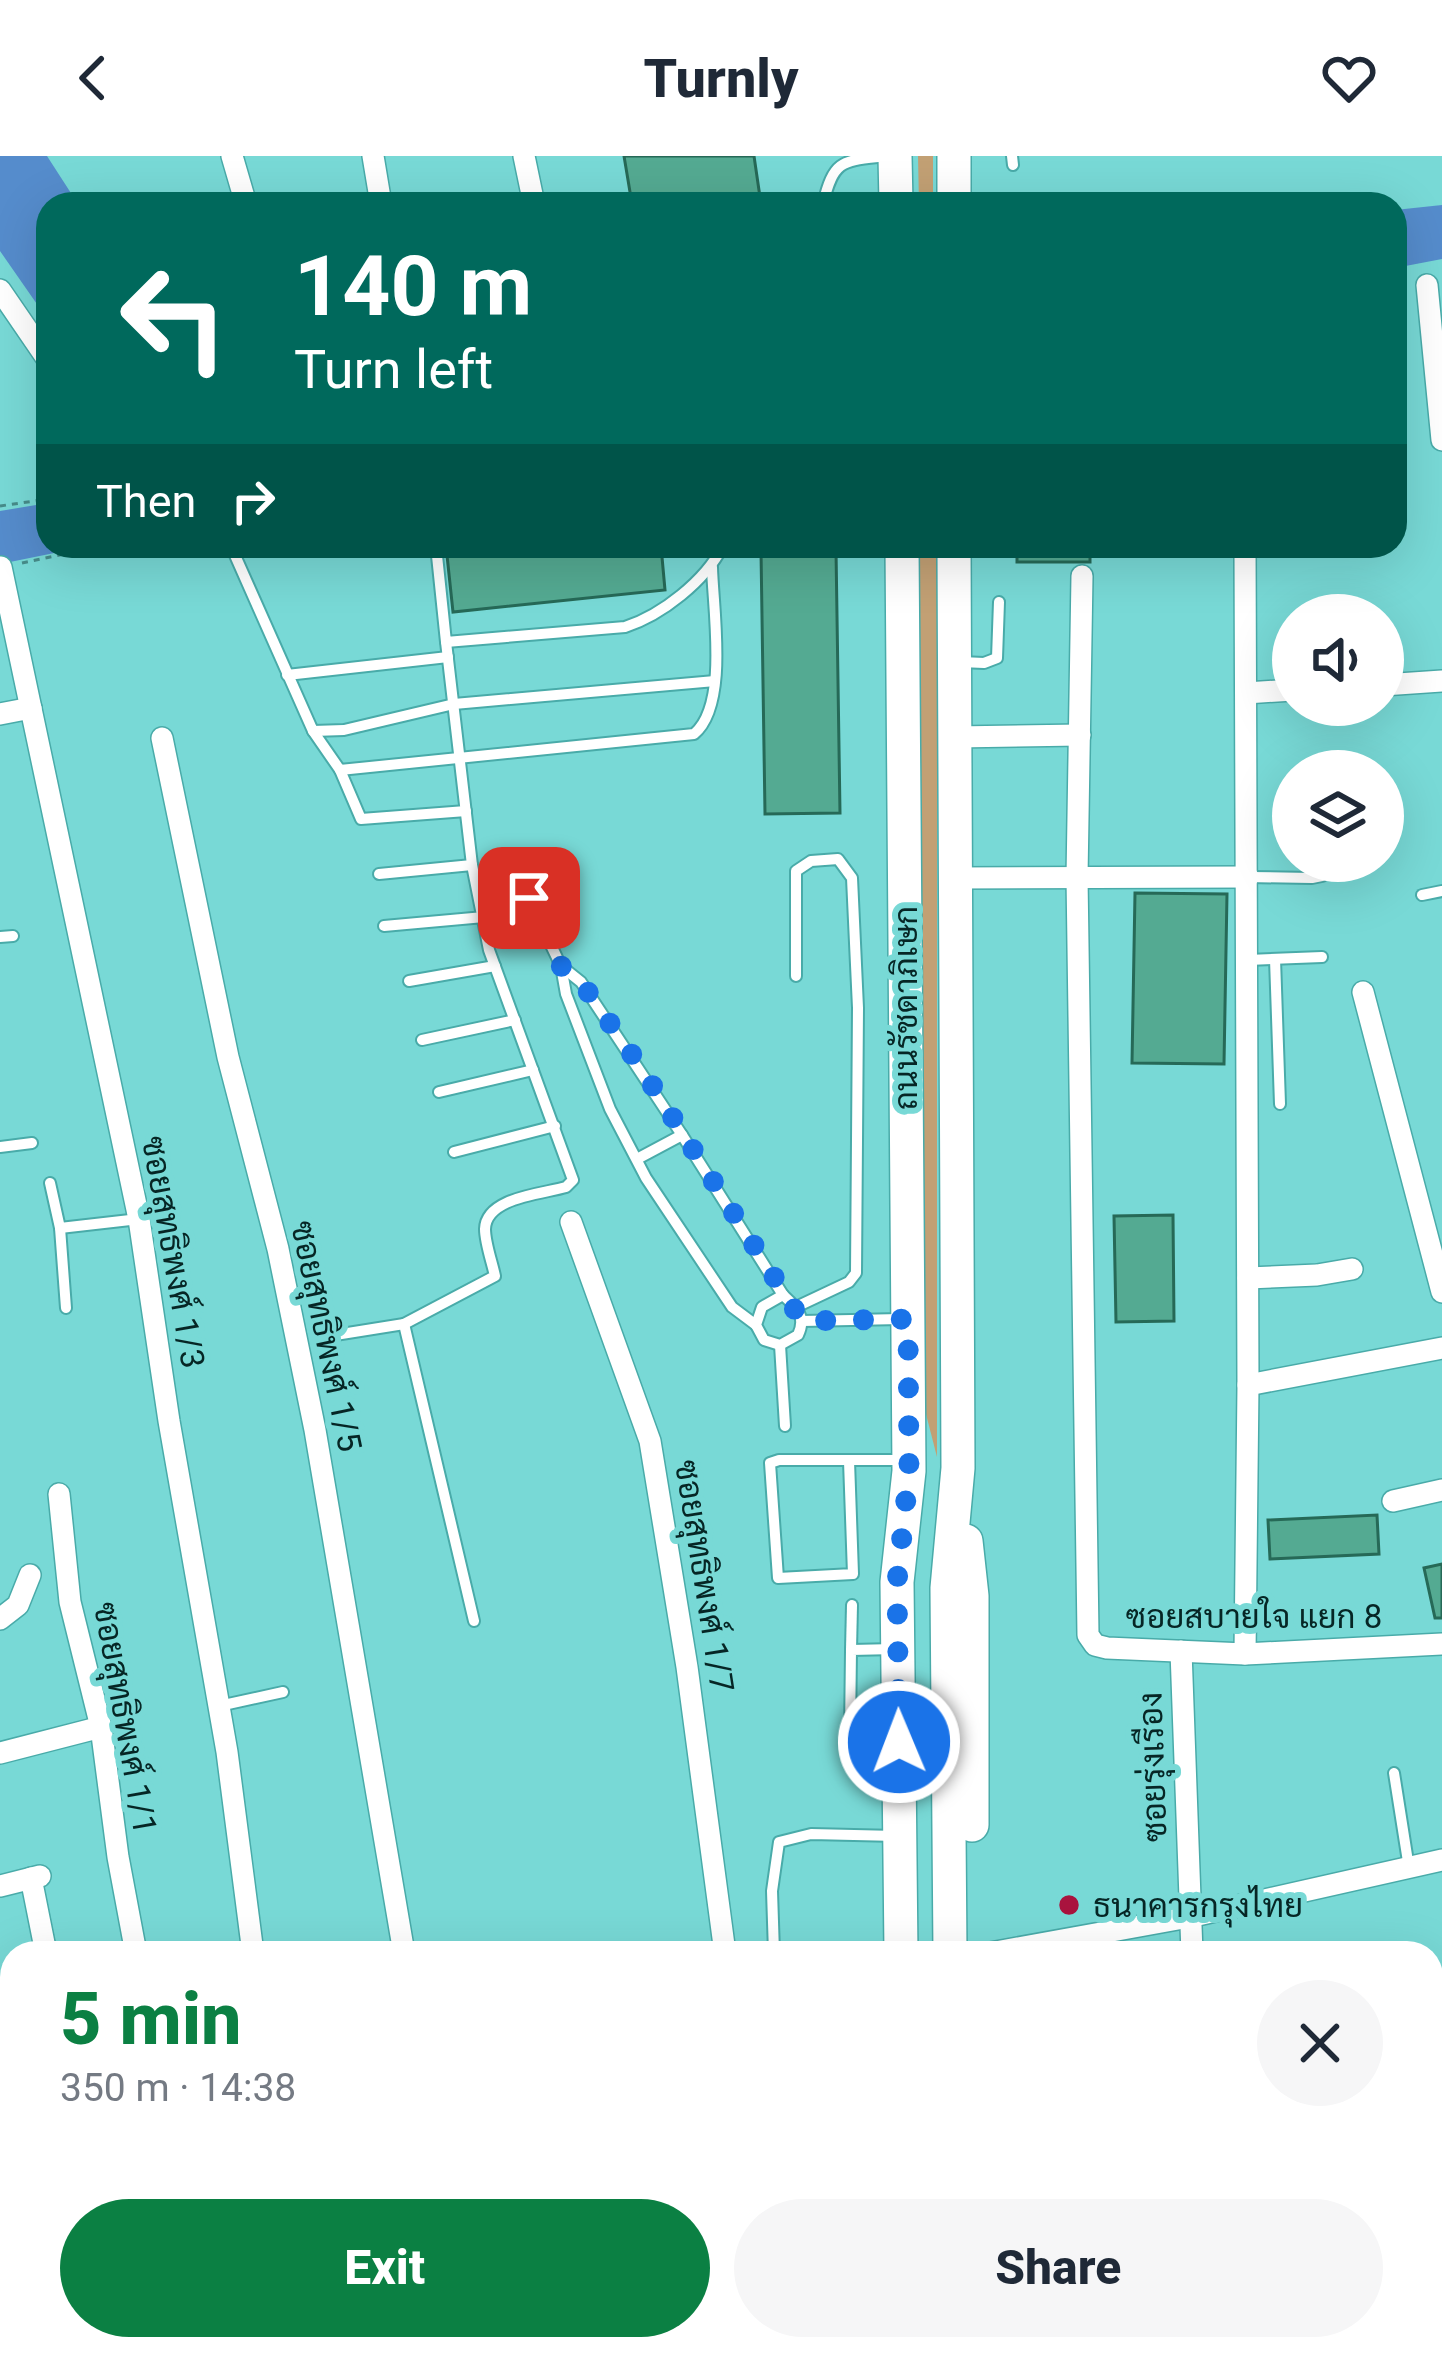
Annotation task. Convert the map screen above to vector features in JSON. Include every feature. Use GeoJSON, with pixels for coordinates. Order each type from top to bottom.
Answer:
{"type":"FeatureCollection","features":[{"type":"Feature","properties":{"kind":"main road"},"geometry":{"type":"LineString","coordinates":[[894,156],[896,192]]}},
{"type":"Feature","properties":{"kind":"main road"},"geometry":{"type":"LineString","coordinates":[[954,156],[954,192]]}},
{"type":"Feature","properties":{"kind":"main road","name":"ถนนรัชดาภิเษก"},"geometry":{"type":"LineString","coordinates":[[901,1941],[897,1582],[909,1465],[902,558]]}},
{"type":"Feature","properties":{"kind":"main road","name":"ถนนรัชดาภิเษก"},"geometry":{"type":"LineString","coordinates":[[950,1941],[947,1588],[958,1468],[954,558]]}},
{"type":"Feature","properties":{"kind":"main road","name":"ถนนรัชดาภิเษก"},"geometry":{"type":"LineString","coordinates":[[909,1465],[928,1588],[929,1941]]}},
{"type":"Feature","properties":{"kind":"main road","name":"ถนนรัชดาภิเษก"},"geometry":{"type":"LineString","coordinates":[[958,1468],[972,1596],[971,1941]]}},
{"type":"Feature","properties":{"kind":"street"},"geometry":{"type":"LineString","coordinates":[[373,156],[379,192]]}},
{"type":"Feature","properties":{"kind":"street"},"geometry":{"type":"LineString","coordinates":[[524,156],[532,192]]}},
{"type":"Feature","properties":{"kind":"street"},"geometry":{"type":"LineString","coordinates":[[237,157],[244,192]]}},
{"type":"Feature","properties":{"kind":"street"},"geometry":{"type":"LineString","coordinates":[[1427,285],[1442,440]]}},
{"type":"Feature","properties":{"kind":"street"},"geometry":{"type":"LineString","coordinates":[[0,290],[36,342]]}},
{"type":"Feature","properties":{"kind":"street"},"geometry":{"type":"LineString","coordinates":[[1245,558],[1245,1654]]}},
{"type":"Feature","properties":{"kind":"street","name":"ซอยสุทธิพงศ์ 1/3"},"geometry":{"type":"LineString","coordinates":[[1,567],[139,1219],[245,1872],[252,1941]]}},
{"type":"Feature","properties":{"kind":"street"},"geometry":{"type":"LineString","coordinates":[[1077,878],[1082,576]]}},
{"type":"Feature","properties":{"kind":"street"},"geometry":{"type":"LineString","coordinates":[[1404,684],[1442,682]]}},
{"type":"Feature","properties":{"kind":"street"},"geometry":{"type":"LineString","coordinates":[[1246,693],[1272,691]]}},
{"type":"Feature","properties":{"kind":"street"},"geometry":{"type":"LineString","coordinates":[[0,714],[32,708]]}},
{"type":"Feature","properties":{"kind":"street"},"geometry":{"type":"LineString","coordinates":[[956,737],[1080,735]]}},
{"type":"Feature","properties":{"kind":"street","name":"ซอยสุทธิพงศ์ 1/5"},"geometry":{"type":"LineString","coordinates":[[162,738],[228,1057],[278,1249],[315,1430],[402,1941]]}},
{"type":"Feature","properties":{"kind":"street"},"geometry":{"type":"LineString","coordinates":[[956,878],[1248,877]]}},
{"type":"Feature","properties":{"kind":"street","name":"ซอยสบายใจ แยก 8"},"geometry":{"type":"LineString","coordinates":[[1077,878],[1088,1635],[1095,1645],[1245,1654],[1442,1644]]}},
{"type":"Feature","properties":{"kind":"street"},"geometry":{"type":"LineString","coordinates":[[1363,992],[1442,1292]]}},
{"type":"Feature","properties":{"kind":"street","name":"ซอยสุทธิพงศ์ 1/7"},"geometry":{"type":"LineString","coordinates":[[571,1222],[650,1441],[687,1667],[723,1941]]}},
{"type":"Feature","properties":{"kind":"street"},"geometry":{"type":"LineString","coordinates":[[1248,1278],[1352,1269]]}},
{"type":"Feature","properties":{"kind":"street"},"geometry":{"type":"LineString","coordinates":[[1248,1385],[1442,1348]]}},
{"type":"Feature","properties":{"kind":"street"},"geometry":{"type":"LineString","coordinates":[[1393,1501],[1442,1490]]}},
{"type":"Feature","properties":{"kind":"street","name":"ซอยสุทธิพงศ์ 1/1"},"geometry":{"type":"LineString","coordinates":[[59,1494],[70,1602],[101,1726],[134,1941]]}},
{"type":"Feature","properties":{"kind":"street"},"geometry":{"type":"LineString","coordinates":[[0,1619],[18,1605],[30,1575]]}},
{"type":"Feature","properties":{"kind":"street","name":"ซอยรุ่งเรือง"},"geometry":{"type":"LineString","coordinates":[[1181,1651],[1191,1941]]}},
{"type":"Feature","properties":{"kind":"street"},"geometry":{"type":"LineString","coordinates":[[0,1754],[101,1726]]}},
{"type":"Feature","properties":{"kind":"street"},"geometry":{"type":"LineString","coordinates":[[1056,1941],[1189,1917],[1442,1860]]}},
{"type":"Feature","properties":{"kind":"street"},"geometry":{"type":"LineString","coordinates":[[0,1886],[38,1877],[45,1941]]}},
{"type":"Feature","properties":{"kind":"lane"},"geometry":{"type":"LineString","coordinates":[[826,192],[831,174],[839,166],[894,156]]}},
{"type":"Feature","properties":{"kind":"lane"},"geometry":{"type":"LineString","coordinates":[[236,558],[313,731],[340,770],[361,819],[466,811]]}},
{"type":"Feature","properties":{"kind":"lane"},"geometry":{"type":"LineString","coordinates":[[329,1336],[404,1324],[495,1276],[485,1229],[488,1217],[497,1208],[573,1180],[495,966],[472,865],[437,558]]}},
{"type":"Feature","properties":{"kind":"lane"},"geometry":{"type":"LineString","coordinates":[[446,642],[625,627],[656,614],[717,558]]}},
{"type":"Feature","properties":{"kind":"lane"},"geometry":{"type":"LineString","coordinates":[[340,770],[694,734],[710,716],[715,681],[712,567]]}},
{"type":"Feature","properties":{"kind":"lane"},"geometry":{"type":"LineString","coordinates":[[955,662],[984,663],[997,658],[999,602]]}},
{"type":"Feature","properties":{"kind":"lane"},"geometry":{"type":"LineString","coordinates":[[287,675],[448,657]]}},
{"type":"Feature","properties":{"kind":"lane"},"geometry":{"type":"LineString","coordinates":[[313,731],[344,730],[454,704],[715,681]]}},
{"type":"Feature","properties":{"kind":"lane"},"geometry":{"type":"LineString","coordinates":[[796,976],[796,871],[811,861],[838,859],[852,878],[858,1008],[856,1273],[849,1282],[796,1307]]}},
{"type":"Feature","properties":{"kind":"lane"},"geometry":{"type":"LineString","coordinates":[[512,864],[561,966],[566,994],[610,1108],[637,1159],[732,1307],[756,1324],[764,1340],[780,1346]]}},
{"type":"Feature","properties":{"kind":"lane"},"geometry":{"type":"LineString","coordinates":[[379,874],[472,865]]}},
{"type":"Feature","properties":{"kind":"lane"},"geometry":{"type":"LineString","coordinates":[[1248,877],[1272,877]]}},
{"type":"Feature","properties":{"kind":"lane"},"geometry":{"type":"LineString","coordinates":[[1422,895],[1442,891]]}},
{"type":"Feature","properties":{"kind":"lane"},"geometry":{"type":"LineString","coordinates":[[384,926],[484,917]]}},
{"type":"Feature","properties":{"kind":"lane"},"geometry":{"type":"LineString","coordinates":[[1247,960],[1322,957]]}},
{"type":"Feature","properties":{"kind":"lane"},"geometry":{"type":"LineString","coordinates":[[1275,958],[1280,1104]]}},
{"type":"Feature","properties":{"kind":"lane"},"geometry":{"type":"LineString","coordinates":[[409,981],[495,966]]}},
{"type":"Feature","properties":{"kind":"lane"},"geometry":{"type":"LineString","coordinates":[[561,966],[581,982],[783,1295],[796,1307],[802,1321],[798,1335],[780,1346]]}},
{"type":"Feature","properties":{"kind":"lane"},"geometry":{"type":"LineString","coordinates":[[422,1040],[515,1020]]}},
{"type":"Feature","properties":{"kind":"lane"},"geometry":{"type":"LineString","coordinates":[[439,1092],[533,1070]]}},
{"type":"Feature","properties":{"kind":"lane"},"geometry":{"type":"LineString","coordinates":[[454,1152],[555,1126]]}},
{"type":"Feature","properties":{"kind":"lane"},"geometry":{"type":"LineString","coordinates":[[637,1159],[682,1135]]}},
{"type":"Feature","properties":{"kind":"lane"},"geometry":{"type":"LineString","coordinates":[[0,1147],[32,1143]]}},
{"type":"Feature","properties":{"kind":"lane"},"geometry":{"type":"LineString","coordinates":[[50,1183],[60,1228],[67,1308]]}},
{"type":"Feature","properties":{"kind":"lane"},"geometry":{"type":"LineString","coordinates":[[60,1228],[139,1219]]}},
{"type":"Feature","properties":{"kind":"lane"},"geometry":{"type":"LineString","coordinates":[[756,1324],[762,1307],[783,1295]]}},
{"type":"Feature","properties":{"kind":"lane"},"geometry":{"type":"LineString","coordinates":[[802,1321],[908,1319]]}},
{"type":"Feature","properties":{"kind":"lane"},"geometry":{"type":"LineString","coordinates":[[404,1324],[474,1621]]}},
{"type":"Feature","properties":{"kind":"lane"},"geometry":{"type":"LineString","coordinates":[[780,1346],[785,1426]]}},
{"type":"Feature","properties":{"kind":"lane"},"geometry":{"type":"LineString","coordinates":[[849,1461],[853,1574],[778,1578],[774,1574],[770,1463],[849,1461],[909,1465]]}},
{"type":"Feature","properties":{"kind":"lane"},"geometry":{"type":"LineString","coordinates":[[850,1733],[852,1605]]}},
{"type":"Feature","properties":{"kind":"lane"},"geometry":{"type":"LineString","coordinates":[[850,1650],[898,1649]]}},
{"type":"Feature","properties":{"kind":"lane"},"geometry":{"type":"LineString","coordinates":[[219,1706],[284,1692]]}},
{"type":"Feature","properties":{"kind":"lane"},"geometry":{"type":"LineString","coordinates":[[1394,1773],[1409,1868]]}},
{"type":"Feature","properties":{"kind":"lane"},"geometry":{"type":"LineString","coordinates":[[774,1941],[772,1891],[779,1842],[811,1834],[900,1836]]}},
{"type":"Feature","properties":{"kind":"path"},"geometry":{"type":"LineString","coordinates":[[0,506],[36,501]]}},
{"type":"Feature","properties":{"kind":"path"},"geometry":{"type":"LineString","coordinates":[[1,567],[45,558]]}},
{"type":"Feature","properties":{"kind":"shaded area"},"geometry":{"type":"Polygon","coordinates":[[[918,156],[933,156],[933,192],[919,192],[918,156]]]}},
{"type":"Feature","properties":{"kind":"shaded area"},"geometry":{"type":"Polygon","coordinates":[[[918,558],[937,558],[937,1457],[917,1379],[918,558]]]}},
{"type":"Feature","properties":{"kind":"water"},"geometry":{"type":"Polygon","coordinates":[[[0,156],[47,156],[70,192],[36,192],[36,303],[0,251],[0,156]]]}},
{"type":"Feature","properties":{"kind":"water"},"geometry":{"type":"Polygon","coordinates":[[[1442,205],[1442,259],[1407,266],[1407,209],[1442,205]]]}},
{"type":"Feature","properties":{"kind":"water"},"geometry":{"type":"Polygon","coordinates":[[[36,505],[36,557],[0,564],[0,511],[36,505]]]}},
{"type":"Feature","properties":{"kind":"building"},"geometry":{"type":"Polygon","coordinates":[[[624,156],[754,156],[759,192],[630,192],[624,156]]]}},
{"type":"Feature","properties":{"kind":"building"},"geometry":{"type":"Polygon","coordinates":[[[447,558],[662,558],[665,590],[453,612],[447,558]]]}},
{"type":"Feature","properties":{"kind":"building"},"geometry":{"type":"Polygon","coordinates":[[[761,558],[836,558],[840,813],[765,814],[761,558]]]}},
{"type":"Feature","properties":{"kind":"building"},"geometry":{"type":"Polygon","coordinates":[[[1017,558],[1090,558],[1090,562],[1017,562],[1017,558]]]}},
{"type":"Feature","properties":{"kind":"building"},"geometry":{"type":"Polygon","coordinates":[[[1135,893],[1227,894],[1224,1064],[1132,1063],[1135,893]]]}},
{"type":"Feature","properties":{"kind":"building"},"geometry":{"type":"Polygon","coordinates":[[[1173,1215],[1174,1321],[1116,1322],[1114,1216],[1173,1215]]]}},
{"type":"Feature","properties":{"kind":"building"},"geometry":{"type":"Polygon","coordinates":[[[1377,1515],[1379,1554],[1270,1559],[1268,1520],[1377,1515]]]}},
{"type":"Feature","properties":{"kind":"building"},"geometry":{"type":"Polygon","coordinates":[[[1442,1564],[1442,1618],[1435,1618],[1424,1568],[1442,1564]]]}},
{"type":"Feature","properties":{"kind":"place","name":"ธนาคารกรุงไทย"},"geometry":{"type":"Point","coordinates":[1069,1905]}},
{"type":"Feature","properties":{"kind":"route"},"geometry":{"type":"LineString","coordinates":[[529,898],[561,966],[581,982],[640,1066],[802,1321],[908,1319],[909,1471],[897,1582],[899,1742]]}}]}
